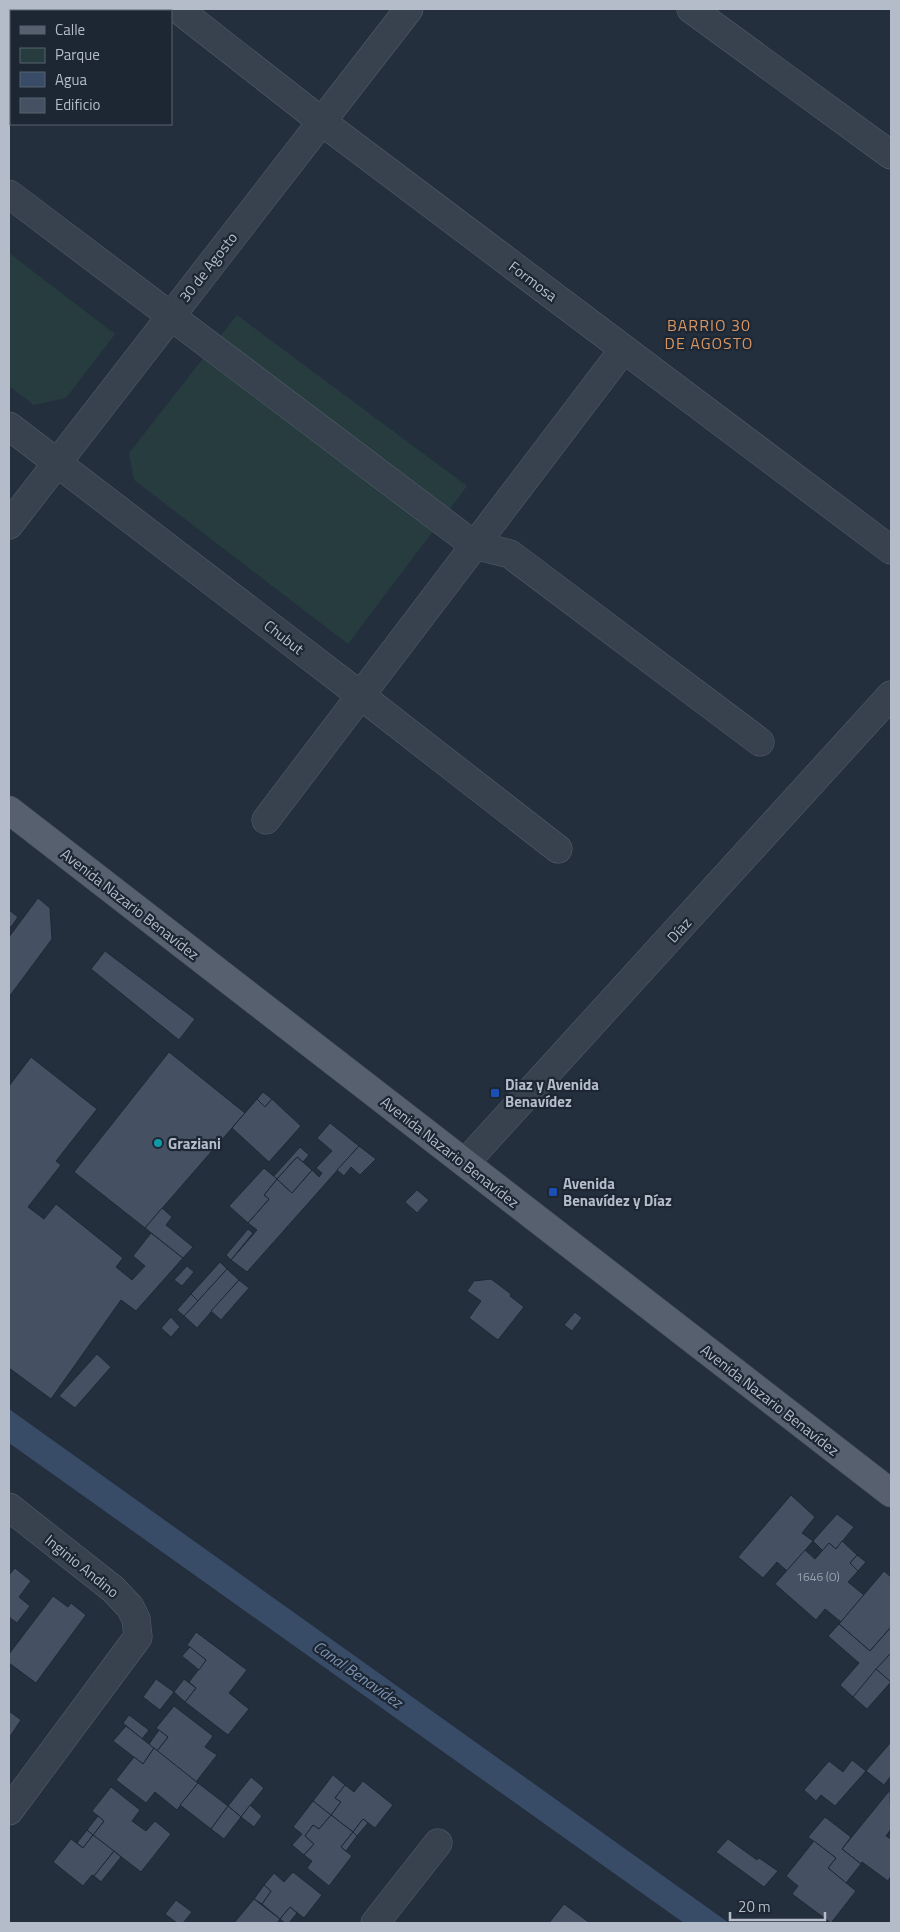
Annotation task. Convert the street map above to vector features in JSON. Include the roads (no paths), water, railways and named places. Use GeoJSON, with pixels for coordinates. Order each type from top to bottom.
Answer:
{"type":"FeatureCollection","features":[{"type":"Feature","properties":{"kind":"main road","name":"Avenida Nazario Benavídez"},"geometry":{"type":"LineString","coordinates":[[9,810],[891,1493]]}},
{"type":"Feature","properties":{"kind":"street","name":"Formosa"},"geometry":{"type":"LineString","coordinates":[[178,9],[321,121],[891,550]]}},
{"type":"Feature","properties":{"kind":"street","name":"30 de Agosto"},"geometry":{"type":"LineString","coordinates":[[9,525],[409,9]]}},
{"type":"Feature","properties":{"kind":"street"},"geometry":{"type":"LineString","coordinates":[[690,9],[891,155]]}},
{"type":"Feature","properties":{"kind":"street"},"geometry":{"type":"LineString","coordinates":[[9,194],[474,545],[510,554],[760,742]]}},
{"type":"Feature","properties":{"kind":"street"},"geometry":{"type":"LineString","coordinates":[[266,820],[623,350]]}},
{"type":"Feature","properties":{"kind":"street","name":"Chubut"},"geometry":{"type":"LineString","coordinates":[[9,426],[558,849]]}},
{"type":"Feature","properties":{"kind":"street","name":"Díaz"},"geometry":{"type":"LineString","coordinates":[[465,1163],[891,696]]}},
{"type":"Feature","properties":{"kind":"street","name":"Inginio Andino"},"geometry":{"type":"LineString","coordinates":[[9,1507],[113,1589],[130,1607],[136,1619],[138,1637],[9,1811]]}},
{"type":"Feature","properties":{"kind":"street"},"geometry":{"type":"LineString","coordinates":[[375,1923],[438,1843]]}},
{"type":"Feature","properties":{"kind":"water","name":"Canal Benavídez"},"geometry":{"type":"Polygon","coordinates":[[[9,1409],[729,1923],[684,1923],[9,1443],[9,1409]]]}},
{"type":"Feature","properties":{"kind":"place","name":"Diaz y Avenida Benavídez"},"geometry":{"type":"Point","coordinates":[495,1093]}},
{"type":"Feature","properties":{"kind":"place","name":"Graziani"},"geometry":{"type":"Point","coordinates":[158,1143]}},
{"type":"Feature","properties":{"kind":"place","name":"Avenida Benavídez y Díaz"},"geometry":{"type":"Point","coordinates":[553,1192]}},
{"type":"Feature","properties":{"kind":"district","name":"BARRIO 30 DE AGOSTO"},"geometry":{"type":"Point","coordinates":[709,334]}}]}
